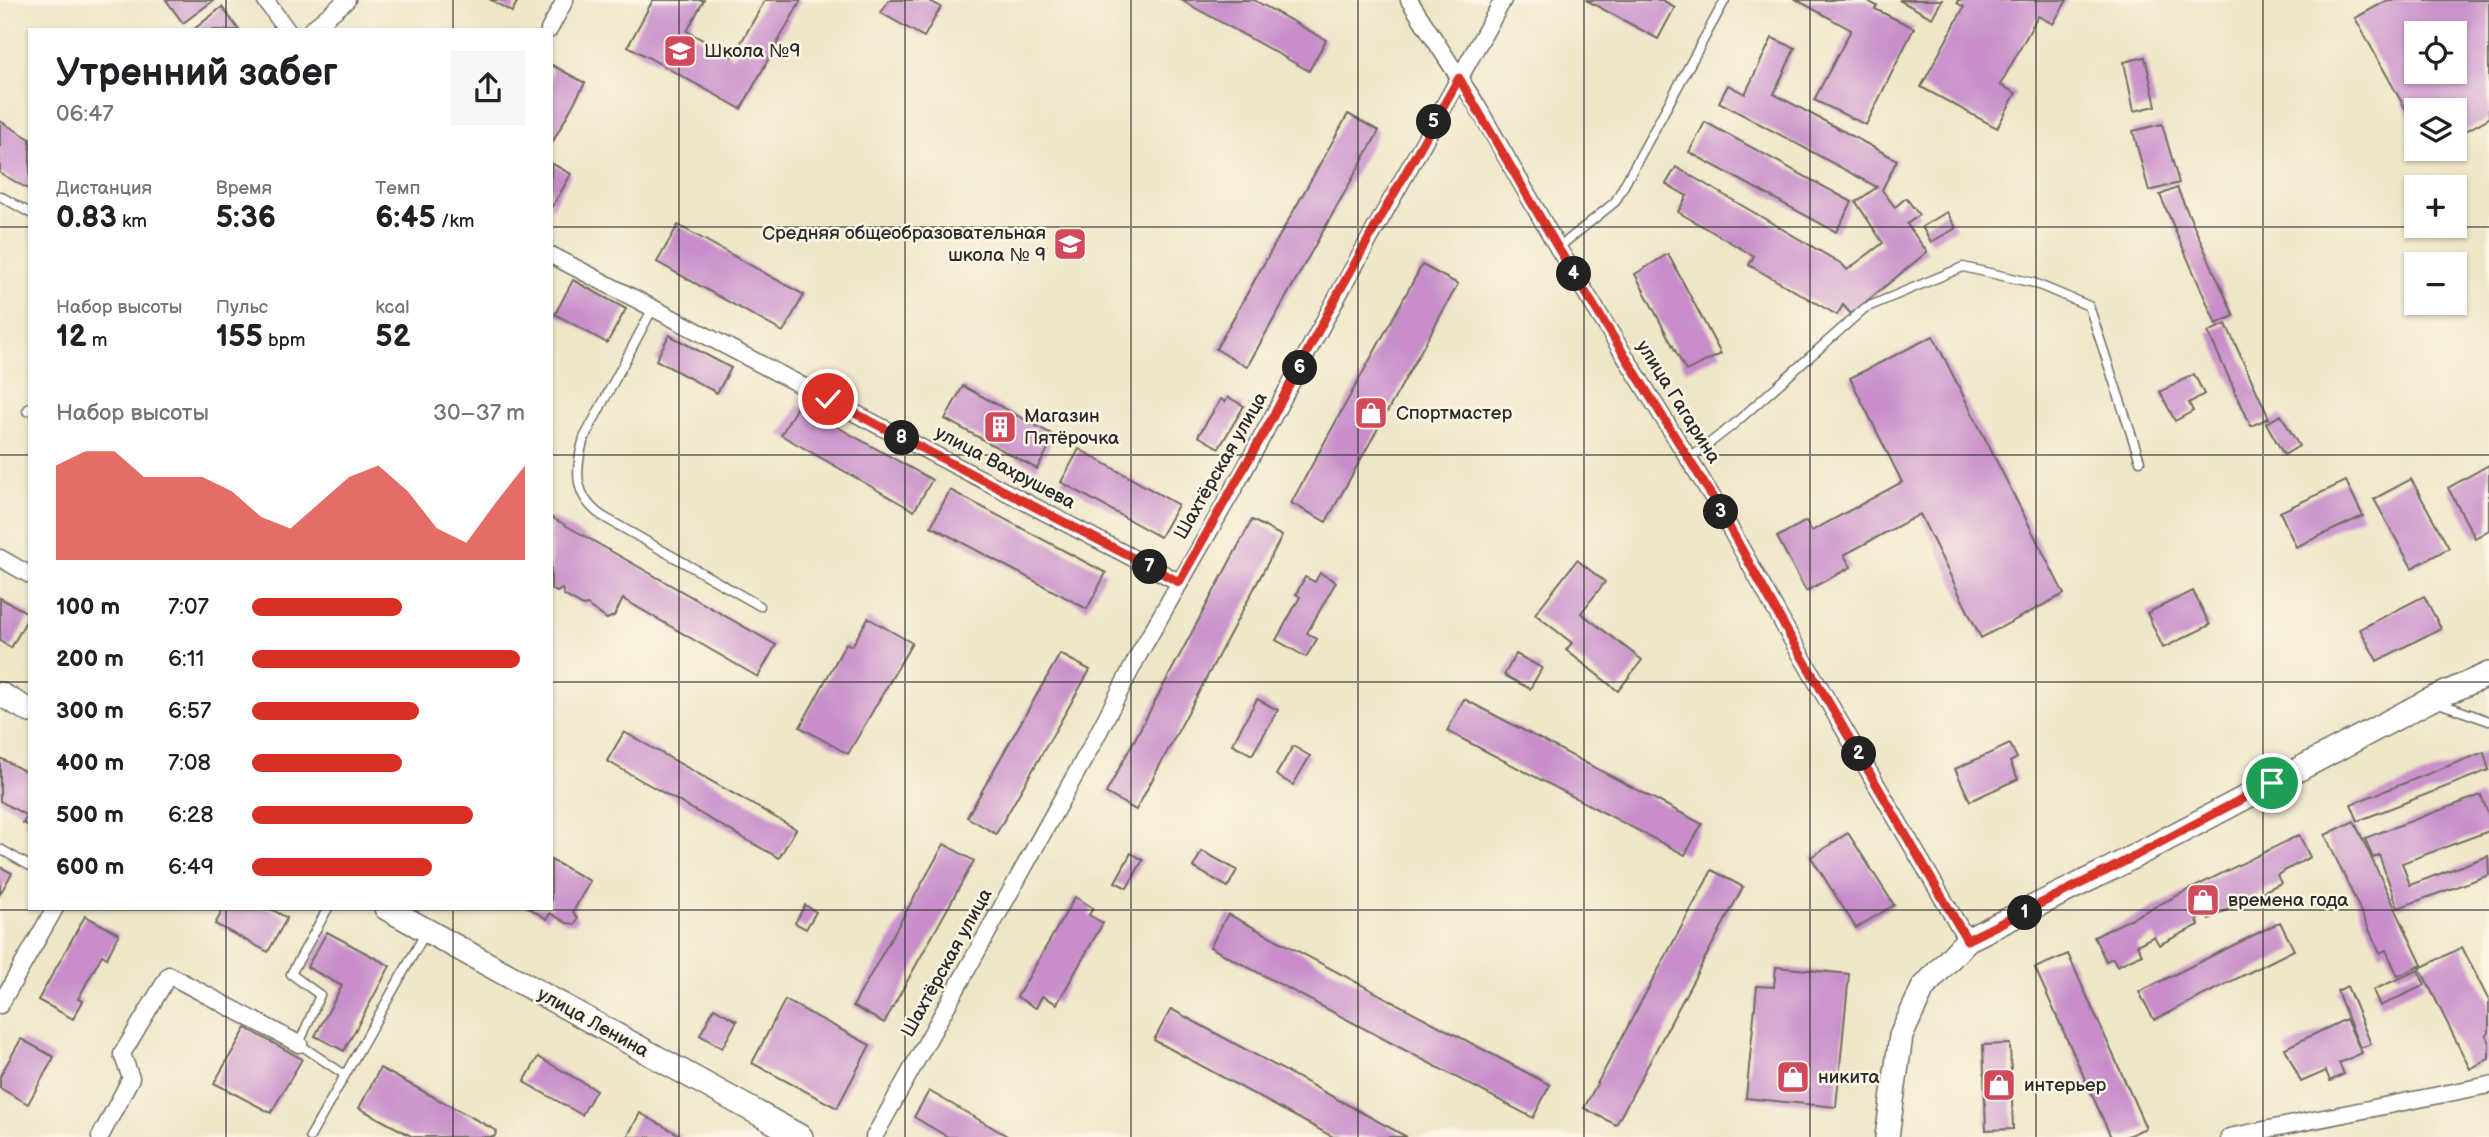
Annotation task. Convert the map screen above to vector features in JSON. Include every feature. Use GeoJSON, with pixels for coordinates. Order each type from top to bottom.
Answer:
{"type":"FeatureCollection","features":[{"type":"Feature","properties":{"kind":"main road"},"geometry":{"type":"LineString","coordinates":[[1887,1137],[1901,1036],[1923,988],[1967,940],[2110,869],[2430,700],[2489,674]]}},
{"type":"Feature","properties":{"kind":"main road"},"geometry":{"type":"LineString","coordinates":[[0,694],[28,710]]}},
{"type":"Feature","properties":{"kind":"main road","name":"улица Ленина"},"geometry":{"type":"LineString","coordinates":[[389,910],[801,1137]]}},
{"type":"Feature","properties":{"kind":"street"},"geometry":{"type":"LineString","coordinates":[[265,0],[286,28]]}},
{"type":"Feature","properties":{"kind":"street"},"geometry":{"type":"LineString","coordinates":[[313,28],[347,0]]}},
{"type":"Feature","properties":{"kind":"street"},"geometry":{"type":"LineString","coordinates":[[550,28],[565,0]]}},
{"type":"Feature","properties":{"kind":"street","name":"улица Гагарина"},"geometry":{"type":"LineString","coordinates":[[1409,0],[1689,459],[1967,940]]}},
{"type":"Feature","properties":{"kind":"street","name":"Шахтёрская улица"},"geometry":{"type":"LineString","coordinates":[[874,1137],[1179,582],[1279,408],[1340,290],[1503,0]]}},
{"type":"Feature","properties":{"kind":"street","name":"улица Вахрушева"},"geometry":{"type":"LineString","coordinates":[[553,256],[1179,582]]}},
{"type":"Feature","properties":{"kind":"street"},"geometry":{"type":"LineString","coordinates":[[0,558],[28,574]]}},
{"type":"Feature","properties":{"kind":"street"},"geometry":{"type":"LineString","coordinates":[[0,1005],[54,910]]}},
{"type":"Feature","properties":{"kind":"street"},"geometry":{"type":"LineString","coordinates":[[100,1137],[131,1078],[122,1054],[169,975],[299,1044]]}},
{"type":"Feature","properties":{"kind":"street"},"geometry":{"type":"LineString","coordinates":[[2229,1137],[2489,1085]]}},
{"type":"Feature","properties":{"kind":"lane"},"geometry":{"type":"LineString","coordinates":[[1558,248],[1615,202],[1724,0]]}},
{"type":"Feature","properties":{"kind":"lane"},"geometry":{"type":"LineString","coordinates":[[0,196],[28,212]]}},
{"type":"Feature","properties":{"kind":"lane"},"geometry":{"type":"LineString","coordinates":[[1689,459],[1733,425],[1865,308],[1963,267],[2034,283],[2089,306],[2140,461]]}},
{"type":"Feature","properties":{"kind":"lane"},"geometry":{"type":"LineString","coordinates":[[653,308],[584,438],[577,461],[577,480],[591,509],[760,606]]}},
{"type":"Feature","properties":{"kind":"lane"},"geometry":{"type":"LineString","coordinates":[[2430,700],[2489,721]]}},
{"type":"Feature","properties":{"kind":"lane"},"geometry":{"type":"LineString","coordinates":[[0,849],[28,865]]}},
{"type":"Feature","properties":{"kind":"lane"},"geometry":{"type":"LineString","coordinates":[[327,910],[291,974],[320,995],[299,1044],[345,1075]]}},
{"type":"Feature","properties":{"kind":"lane"},"geometry":{"type":"LineString","coordinates":[[310,1137],[426,932]]}},
{"type":"Feature","properties":{"kind":"building"},"geometry":{"type":"Polygon","coordinates":[[[166,0],[214,0],[183,23],[166,0]]]}},
{"type":"Feature","properties":{"kind":"building"},"geometry":{"type":"Polygon","coordinates":[[[491,0],[518,0],[512,12],[491,0]]]}},
{"type":"Feature","properties":{"kind":"building","name":"Школа №9"},"geometry":{"type":"Polygon","coordinates":[[[653,0],[704,0],[687,31],[733,57],[765,0],[801,0],[741,109],[628,46],[653,0]]]}},
{"type":"Feature","properties":{"kind":"building"},"geometry":{"type":"Polygon","coordinates":[[[889,0],[928,0],[941,7],[924,37],[881,13],[889,0]]]}},
{"type":"Feature","properties":{"kind":"building"},"geometry":{"type":"Polygon","coordinates":[[[1181,0],[1254,0],[1326,40],[1309,71],[1181,0]]]}},
{"type":"Feature","properties":{"kind":"building"},"geometry":{"type":"Polygon","coordinates":[[[1586,0],[1662,0],[1675,7],[1658,39],[1586,0]]]}},
{"type":"Feature","properties":{"kind":"building"},"geometry":{"type":"Polygon","coordinates":[[[1797,0],[1866,0],[1877,6],[1875,9],[1914,28],[1866,125],[1814,100],[1851,30],[1797,0]]]}},
{"type":"Feature","properties":{"kind":"building"},"geometry":{"type":"Polygon","coordinates":[[[1899,0],[1942,0],[1932,18],[1899,0]]]}},
{"type":"Feature","properties":{"kind":"building"},"geometry":{"type":"Polygon","coordinates":[[[1958,0],[2067,0],[2053,24],[2038,16],[2000,85],[2016,93],[1997,128],[1921,87],[1964,7],[1957,3],[1958,0]]]}},
{"type":"Feature","properties":{"kind":"building"},"geometry":{"type":"Polygon","coordinates":[[[2388,0],[2489,0],[2489,118],[2467,130],[2467,98],[2404,98],[2404,107],[2355,18],[2388,0]]]}},
{"type":"Feature","properties":{"kind":"building"},"geometry":{"type":"Polygon","coordinates":[[[222,7],[238,28],[196,28],[222,7]]]}},
{"type":"Feature","properties":{"kind":"building"},"geometry":{"type":"Polygon","coordinates":[[[1772,38],[1795,48],[1774,94],[1897,160],[1882,190],[1895,207],[1906,198],[1919,215],[1907,224],[1927,252],[1851,314],[1843,305],[1837,315],[1749,265],[1754,256],[1678,212],[1687,196],[1666,184],[1676,167],[1842,264],[1847,270],[1883,243],[1856,202],[1877,187],[1719,102],[1728,85],[1745,94],[1772,38]]]}},
{"type":"Feature","properties":{"kind":"building"},"geometry":{"type":"Polygon","coordinates":[[[2145,57],[2156,106],[2134,111],[2124,62],[2145,57]]]}},
{"type":"Feature","properties":{"kind":"building"},"geometry":{"type":"Polygon","coordinates":[[[553,66],[585,83],[553,141],[553,66]]]}},
{"type":"Feature","properties":{"kind":"building"},"geometry":{"type":"Polygon","coordinates":[[[1348,114],[1379,131],[1247,367],[1216,349],[1348,114]]]}},
{"type":"Feature","properties":{"kind":"building"},"geometry":{"type":"Polygon","coordinates":[[[0,121],[28,138],[28,189],[0,173],[0,121]]]}},
{"type":"Feature","properties":{"kind":"building"},"geometry":{"type":"Polygon","coordinates":[[[1705,122],[1852,202],[1836,232],[1689,152],[1705,122]]]}},
{"type":"Feature","properties":{"kind":"building"},"geometry":{"type":"Polygon","coordinates":[[[2162,124],[2179,183],[2149,191],[2133,131],[2162,124]]]}},
{"type":"Feature","properties":{"kind":"building"},"geometry":{"type":"Polygon","coordinates":[[[553,164],[571,174],[553,206],[553,164]]]}},
{"type":"Feature","properties":{"kind":"building"},"geometry":{"type":"Polygon","coordinates":[[[2177,188],[2234,316],[2216,324],[2160,195],[2177,188]]]}},
{"type":"Feature","properties":{"kind":"building"},"geometry":{"type":"Polygon","coordinates":[[[1947,212],[1956,228],[1931,242],[1922,227],[1947,212]]]}},
{"type":"Feature","properties":{"kind":"building"},"geometry":{"type":"Polygon","coordinates":[[[678,225],[804,295],[783,332],[657,262],[678,225]]]}},
{"type":"Feature","properties":{"kind":"building"},"geometry":{"type":"Polygon","coordinates":[[[1668,254],[1721,354],[1686,371],[1635,274],[1668,254]]]}},
{"type":"Feature","properties":{"kind":"building"},"geometry":{"type":"Polygon","coordinates":[[[1422,265],[1458,284],[1326,522],[1291,503],[1422,265]]]}},
{"type":"Feature","properties":{"kind":"building"},"geometry":{"type":"Polygon","coordinates":[[[573,280],[626,309],[607,343],[555,314],[573,280]]]}},
{"type":"Feature","properties":{"kind":"building"},"geometry":{"type":"Polygon","coordinates":[[[2226,324],[2269,418],[2251,426],[2208,332],[2226,324]]]}},
{"type":"Feature","properties":{"kind":"building"},"geometry":{"type":"Polygon","coordinates":[[[669,335],[731,368],[717,393],[656,360],[669,335]]]}},
{"type":"Feature","properties":{"kind":"building"},"geometry":{"type":"Polygon","coordinates":[[[1933,336],[2064,594],[1981,638],[1920,514],[1844,555],[1851,567],[1806,591],[1777,537],[1806,521],[1812,531],[1902,482],[1850,378],[1933,336]]]}},
{"type":"Feature","properties":{"kind":"building"},"geometry":{"type":"Polygon","coordinates":[[[2194,374],[2204,394],[2189,403],[2193,411],[2175,421],[2160,392],[2194,374]]]}},
{"type":"Feature","properties":{"kind":"building","name":"Магазин Пятёрочка"},"geometry":{"type":"Polygon","coordinates":[[[963,386],[1055,436],[1037,469],[945,419],[963,386]]]}},
{"type":"Feature","properties":{"kind":"building"},"geometry":{"type":"Polygon","coordinates":[[[1228,397],[1244,406],[1219,448],[1198,436],[1221,399],[1225,402],[1228,397]]]}},
{"type":"Feature","properties":{"kind":"building"},"geometry":{"type":"Polygon","coordinates":[[[798,405],[932,480],[914,511],[781,435],[798,405]]]}},
{"type":"Feature","properties":{"kind":"building"},"geometry":{"type":"Polygon","coordinates":[[[2281,415],[2299,446],[2284,455],[2266,423],[2281,415]]]}},
{"type":"Feature","properties":{"kind":"building"},"geometry":{"type":"Polygon","coordinates":[[[1079,449],[1178,505],[1160,537],[1061,482],[1079,449]]]}},
{"type":"Feature","properties":{"kind":"building"},"geometry":{"type":"Polygon","coordinates":[[[2489,465],[2489,530],[2475,538],[2448,488],[2489,465]]]}},
{"type":"Feature","properties":{"kind":"building"},"geometry":{"type":"Polygon","coordinates":[[[2411,479],[2449,548],[2412,568],[2374,499],[2411,479]]]}},
{"type":"Feature","properties":{"kind":"building"},"geometry":{"type":"Polygon","coordinates":[[[2346,481],[2363,516],[2296,547],[2280,512],[2346,481]]]}},
{"type":"Feature","properties":{"kind":"building"},"geometry":{"type":"Polygon","coordinates":[[[950,490],[1106,573],[1087,609],[931,526],[950,490]]]}},
{"type":"Feature","properties":{"kind":"building"},"geometry":{"type":"Polygon","coordinates":[[[553,518],[776,645],[758,677],[623,599],[614,616],[607,619],[587,605],[583,606],[564,595],[562,589],[557,592],[553,590],[553,518]]]}},
{"type":"Feature","properties":{"kind":"building"},"geometry":{"type":"Polygon","coordinates":[[[1252,520],[1282,536],[1136,810],[1106,793],[1252,520]]]}},
{"type":"Feature","properties":{"kind":"building"},"geometry":{"type":"Polygon","coordinates":[[[1577,560],[1605,582],[1581,613],[1642,660],[1618,691],[1566,650],[1572,643],[1535,614],[1577,560]]]}},
{"type":"Feature","properties":{"kind":"building"},"geometry":{"type":"Polygon","coordinates":[[[1320,573],[1336,582],[1307,633],[1317,639],[1306,657],[1276,640],[1300,597],[1296,594],[1305,577],[1315,582],[1320,573]]]}},
{"type":"Feature","properties":{"kind":"building"},"geometry":{"type":"Polygon","coordinates":[[[2193,591],[2210,625],[2163,648],[2147,613],[2193,591]]]}},
{"type":"Feature","properties":{"kind":"building"},"geometry":{"type":"Polygon","coordinates":[[[2424,596],[2441,628],[2377,661],[2360,629],[2424,596]]]}},
{"type":"Feature","properties":{"kind":"building"},"geometry":{"type":"Polygon","coordinates":[[[0,598],[28,613],[28,618],[11,648],[0,641],[0,598]]]}},
{"type":"Feature","properties":{"kind":"building"},"geometry":{"type":"Polygon","coordinates":[[[868,618],[912,643],[848,754],[800,727],[846,643],[852,646],[868,618]]]}},
{"type":"Feature","properties":{"kind":"building"},"geometry":{"type":"Polygon","coordinates":[[[1060,654],[1090,670],[996,834],[967,817],[1060,654]]]}},
{"type":"Feature","properties":{"kind":"building"},"geometry":{"type":"Polygon","coordinates":[[[1516,654],[1542,668],[1530,689],[1504,675],[1516,654]]]}},
{"type":"Feature","properties":{"kind":"building"},"geometry":{"type":"Polygon","coordinates":[[[1257,699],[1278,710],[1252,755],[1232,744],[1257,699]]]}},
{"type":"Feature","properties":{"kind":"building"},"geometry":{"type":"Polygon","coordinates":[[[1464,699],[1702,824],[1685,855],[1447,731],[1464,699]]]}},
{"type":"Feature","properties":{"kind":"building"},"geometry":{"type":"Polygon","coordinates":[[[624,732],[796,829],[779,858],[607,761],[624,732]]]}},
{"type":"Feature","properties":{"kind":"building"},"geometry":{"type":"Polygon","coordinates":[[[2010,744],[2017,758],[2010,762],[2018,779],[1970,801],[1955,769],[2010,744]]]}},
{"type":"Feature","properties":{"kind":"building"},"geometry":{"type":"Polygon","coordinates":[[[1293,746],[1310,756],[1293,785],[1276,775],[1293,746]]]}},
{"type":"Feature","properties":{"kind":"building"},"geometry":{"type":"Polygon","coordinates":[[[2484,752],[2489,770],[2358,821],[2351,804],[2484,752]]]}},
{"type":"Feature","properties":{"kind":"building"},"geometry":{"type":"Polygon","coordinates":[[[0,758],[28,773],[28,825],[23,823],[27,816],[0,801],[0,758]]]}},
{"type":"Feature","properties":{"kind":"building"},"geometry":{"type":"Polygon","coordinates":[[[2481,795],[2489,816],[2489,831],[2402,863],[2410,885],[2488,856],[2489,875],[2398,908],[2379,855],[2373,858],[2365,838],[2481,795]]]}},
{"type":"Feature","properties":{"kind":"building"},"geometry":{"type":"Polygon","coordinates":[[[2354,821],[2422,965],[2398,976],[2386,950],[2380,953],[2325,835],[2354,821]]]}},
{"type":"Feature","properties":{"kind":"building"},"geometry":{"type":"Polygon","coordinates":[[[1848,833],[1894,905],[1856,928],[1811,857],[1848,833]]]}},
{"type":"Feature","properties":{"kind":"building"},"geometry":{"type":"Polygon","coordinates":[[[2299,835],[2310,857],[2277,875],[2281,883],[2238,904],[2234,896],[2227,900],[2231,908],[2209,919],[2206,915],[2197,920],[2199,925],[2159,945],[2154,936],[2137,945],[2142,954],[2117,966],[2113,958],[2106,961],[2094,937],[2299,835]]]}},
{"type":"Feature","properties":{"kind":"building"},"geometry":{"type":"Polygon","coordinates":[[[944,844],[974,861],[884,1023],[853,1006],[944,844]]]}},
{"type":"Feature","properties":{"kind":"building"},"geometry":{"type":"Polygon","coordinates":[[[1202,851],[1237,870],[1228,887],[1193,867],[1202,851]]]}},
{"type":"Feature","properties":{"kind":"building"},"geometry":{"type":"Polygon","coordinates":[[[1131,853],[1143,860],[1127,888],[1115,882],[1131,853]]]}},
{"type":"Feature","properties":{"kind":"building"},"geometry":{"type":"Polygon","coordinates":[[[553,861],[590,881],[573,912],[578,918],[575,924],[567,923],[550,913],[547,919],[532,910],[553,910],[553,861]]]}},
{"type":"Feature","properties":{"kind":"building"},"geometry":{"type":"Polygon","coordinates":[[[0,867],[12,873],[0,894],[0,867]]]}},
{"type":"Feature","properties":{"kind":"building"},"geometry":{"type":"Polygon","coordinates":[[[1712,870],[1743,887],[1616,1125],[1584,1108],[1712,870]]]}},
{"type":"Feature","properties":{"kind":"building"},"geometry":{"type":"Polygon","coordinates":[[[1075,897],[1093,908],[1089,915],[1103,923],[1057,1004],[1042,996],[1036,1008],[1017,997],[1075,897]]]}},
{"type":"Feature","properties":{"kind":"building"},"geometry":{"type":"Polygon","coordinates":[[[805,905],[816,912],[806,929],[795,923],[805,905]]]}},
{"type":"Feature","properties":{"kind":"building"},"geometry":{"type":"Polygon","coordinates":[[[223,910],[273,910],[287,918],[268,952],[215,924],[223,910]]]}},
{"type":"Feature","properties":{"kind":"building"},"geometry":{"type":"Polygon","coordinates":[[[1228,914],[1550,1085],[1533,1118],[1210,947],[1228,914]]]}},
{"type":"Feature","properties":{"kind":"building"},"geometry":{"type":"Polygon","coordinates":[[[85,916],[119,934],[107,958],[102,955],[78,999],[83,1001],[73,1019],[38,1000],[85,916]]]}},
{"type":"Feature","properties":{"kind":"building"},"geometry":{"type":"Polygon","coordinates":[[[2280,922],[2294,950],[2154,1020],[2139,992],[2280,922]]]}},
{"type":"Feature","properties":{"kind":"building"},"geometry":{"type":"Polygon","coordinates":[[[327,932],[390,966],[344,1051],[315,1036],[342,986],[307,967],[327,932]]]}},
{"type":"Feature","properties":{"kind":"building"},"geometry":{"type":"Polygon","coordinates":[[[2462,947],[2489,1001],[2489,1033],[2486,1035],[2489,1041],[2489,1059],[2470,1069],[2420,968],[2462,947]]]}},
{"type":"Feature","properties":{"kind":"building"},"geometry":{"type":"Polygon","coordinates":[[[2068,954],[2146,1128],[2125,1137],[2111,1137],[2035,968],[2068,954]]]}},
{"type":"Feature","properties":{"kind":"building"},"geometry":{"type":"Polygon","coordinates":[[[1776,967],[1849,974],[1836,1107],[1746,1098],[1757,986],[1774,987],[1776,967]]]}},
{"type":"Feature","properties":{"kind":"building"},"geometry":{"type":"Polygon","coordinates":[[[2418,970],[2425,985],[2380,1006],[2373,990],[2418,970]]]}},
{"type":"Feature","properties":{"kind":"building"},"geometry":{"type":"Polygon","coordinates":[[[2347,986],[2371,1044],[2360,1048],[2337,991],[2347,986]]]}},
{"type":"Feature","properties":{"kind":"building"},"geometry":{"type":"Polygon","coordinates":[[[785,1000],[870,1045],[837,1108],[752,1063],[785,1000]]]}},
{"type":"Feature","properties":{"kind":"building"},"geometry":{"type":"Polygon","coordinates":[[[714,1008],[737,1021],[722,1048],[700,1035],[714,1008]]]}},
{"type":"Feature","properties":{"kind":"building"},"geometry":{"type":"Polygon","coordinates":[[[1171,1009],[1407,1137],[1333,1137],[1154,1040],[1171,1009]]]}},
{"type":"Feature","properties":{"kind":"building"},"geometry":{"type":"Polygon","coordinates":[[[2346,1019],[2362,1053],[2339,1063],[2344,1074],[2330,1081],[2326,1071],[2301,1082],[2285,1048],[2346,1019]]]}},
{"type":"Feature","properties":{"kind":"building"},"geometry":{"type":"Polygon","coordinates":[[[246,1028],[302,1059],[271,1113],[214,1083],[246,1028]]]}},
{"type":"Feature","properties":{"kind":"building"},"geometry":{"type":"Polygon","coordinates":[[[21,1039],[54,1057],[28,1104],[0,1088],[0,1076],[21,1039]]]}},
{"type":"Feature","properties":{"kind":"building"},"geometry":{"type":"Polygon","coordinates":[[[2010,1044],[2013,1129],[1986,1130],[1983,1045],[2010,1044]]]}},
{"type":"Feature","properties":{"kind":"building"},"geometry":{"type":"Polygon","coordinates":[[[538,1057],[596,1090],[582,1115],[524,1082],[538,1057]]]}},
{"type":"Feature","properties":{"kind":"building"},"geometry":{"type":"Polygon","coordinates":[[[380,1068],[497,1131],[494,1137],[413,1137],[359,1108],[380,1068]]]}},
{"type":"Feature","properties":{"kind":"building"},"geometry":{"type":"Polygon","coordinates":[[[929,1091],[1009,1137],[948,1137],[914,1117],[929,1091]]]}},
{"type":"Feature","properties":{"kind":"building"},"geometry":{"type":"Polygon","coordinates":[[[640,1113],[683,1137],[627,1137],[640,1113]]]}},
{"type":"Feature","properties":{"kind":"place","name":"Школа №9"},"geometry":{"type":"Point","coordinates":[680,51]}},
{"type":"Feature","properties":{"kind":"place","name":"Средняя общеобразовательная школа № 9"},"geometry":{"type":"Point","coordinates":[1070,244]}},
{"type":"Feature","properties":{"kind":"place","name":"Спортмастер"},"geometry":{"type":"Point","coordinates":[1371,413]}},
{"type":"Feature","properties":{"kind":"place","name":"Магазин Пятёрочка"},"geometry":{"type":"Point","coordinates":[1000,427]}},
{"type":"Feature","properties":{"kind":"place","name":"времена года"},"geometry":{"type":"Point","coordinates":[2203,900]}},
{"type":"Feature","properties":{"kind":"place","name":"никита"},"geometry":{"type":"Point","coordinates":[1793,1077]}},
{"type":"Feature","properties":{"kind":"place","name":"интерьер"},"geometry":{"type":"Point","coordinates":[1999,1085]}},
{"type":"Feature","properties":{"kind":"route"},"geometry":{"type":"LineString","coordinates":[[828,399],[1179,582],[1297,374],[1340,290],[1459,78],[1558,248],[1713,498],[1791,638],[1967,940],[2110,869],[2272,783]]}}]}
